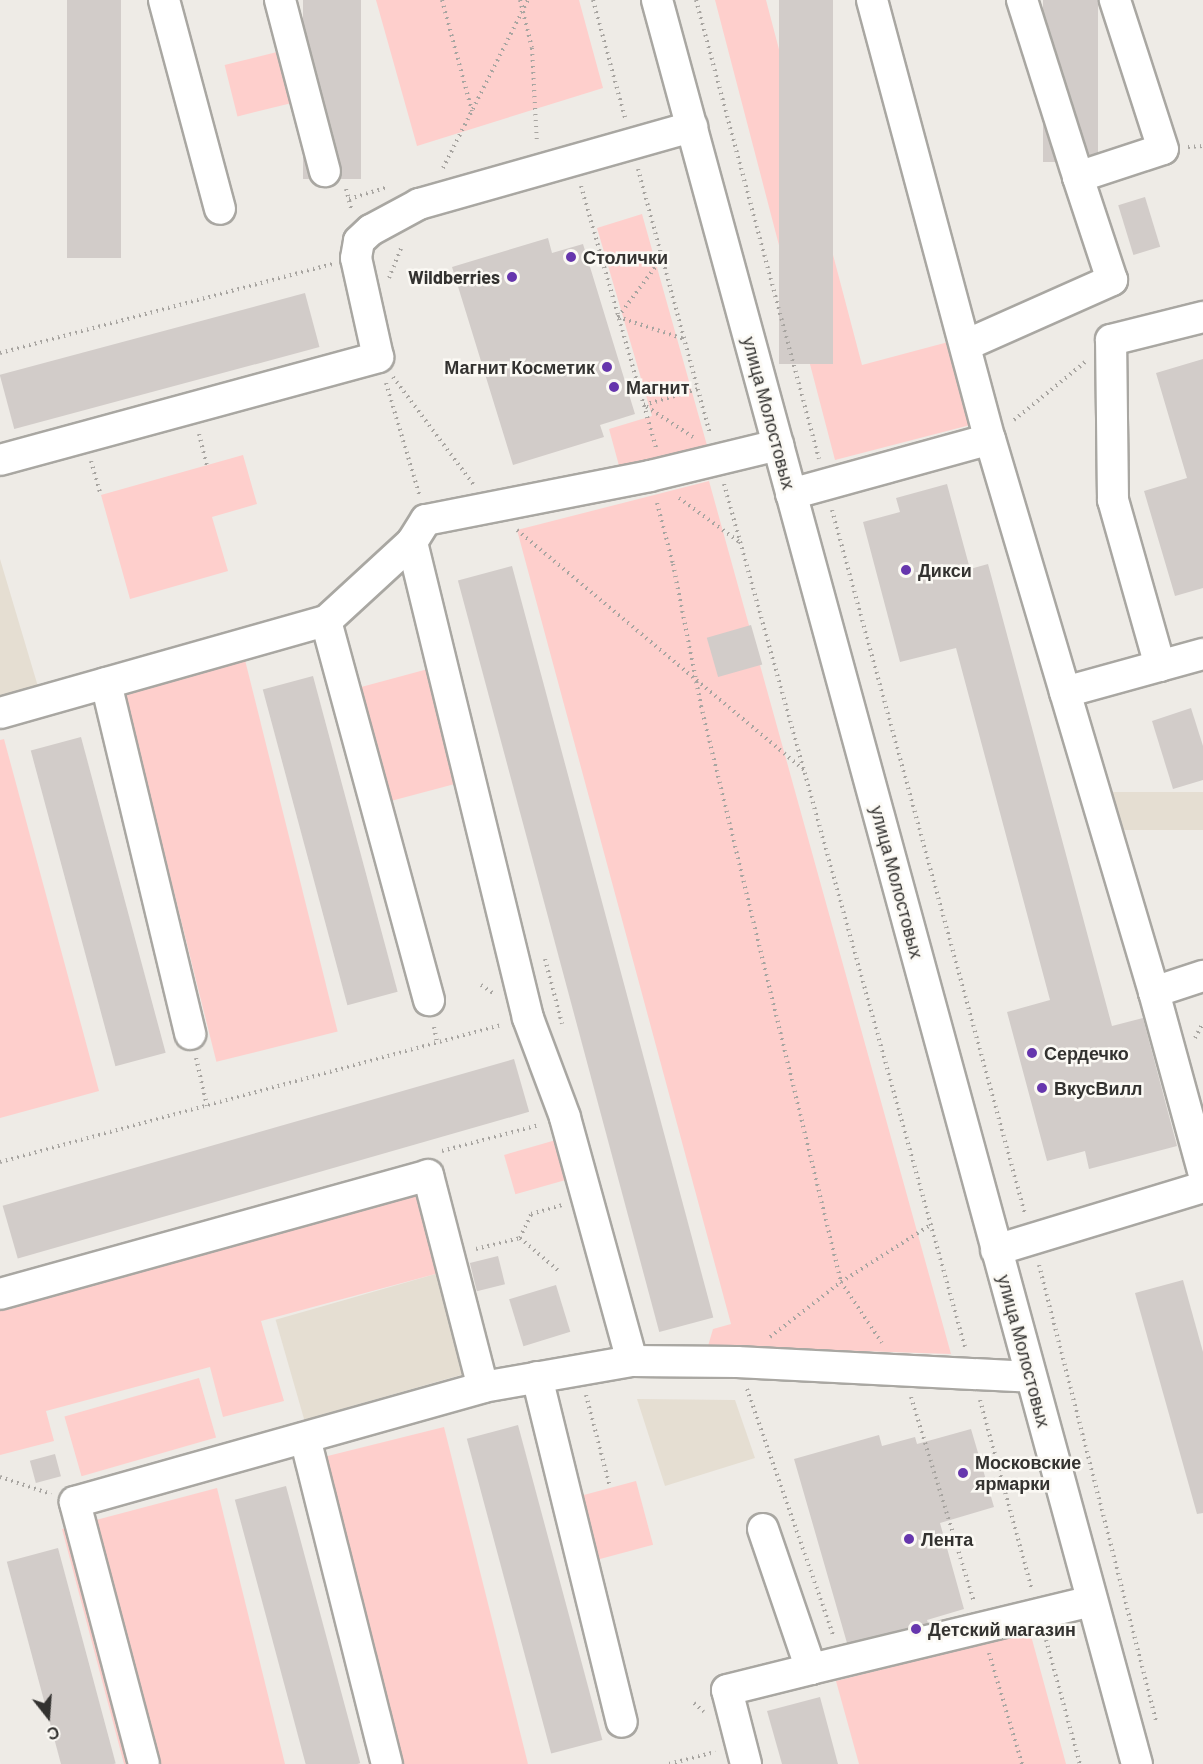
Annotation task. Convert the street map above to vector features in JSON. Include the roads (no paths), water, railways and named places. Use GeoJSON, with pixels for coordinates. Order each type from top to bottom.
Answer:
{"type":"FeatureCollection","features":[{"type":"Feature","properties":{"kind":"street"},"geometry":{"type":"LineString","coordinates":[[164,0],[220,209]]}},
{"type":"Feature","properties":{"kind":"street"},"geometry":{"type":"LineString","coordinates":[[280,0],[325,171]]}},
{"type":"Feature","properties":{"kind":"street","name":"улица Молостовых"},"geometry":{"type":"LineString","coordinates":[[657,0],[1137,1764]]}},
{"type":"Feature","properties":{"kind":"street"},"geometry":{"type":"LineString","coordinates":[[872,0],[990,439],[1154,992],[1203,1171]]}},
{"type":"Feature","properties":{"kind":"street"},"geometry":{"type":"LineString","coordinates":[[966,345],[1112,280],[1022,0]]}},
{"type":"Feature","properties":{"kind":"street"},"geometry":{"type":"LineString","coordinates":[[1078,177],[1163,149],[1115,0]]}},
{"type":"Feature","properties":{"kind":"street"},"geometry":{"type":"LineString","coordinates":[[0,460],[378,357],[356,258],[358,241],[371,230],[419,204],[692,127]]}},
{"type":"Feature","properties":{"kind":"street"},"geometry":{"type":"LineString","coordinates":[[1160,666],[1113,500],[1111,340],[1203,317]]}},
{"type":"Feature","properties":{"kind":"street"},"geometry":{"type":"LineString","coordinates":[[791,494],[990,439]]}},
{"type":"Feature","properties":{"kind":"street"},"geometry":{"type":"LineString","coordinates":[[0,713],[326,621],[419,531],[492,509],[656,473],[716,457],[778,445]]}},
{"type":"Feature","properties":{"kind":"street"},"geometry":{"type":"LineString","coordinates":[[419,531],[528,1018],[565,1117],[632,1360]]}},
{"type":"Feature","properties":{"kind":"street"},"geometry":{"type":"LineString","coordinates":[[326,621],[429,999]]}},
{"type":"Feature","properties":{"kind":"street"},"geometry":{"type":"LineString","coordinates":[[1065,692],[1203,654]]}},
{"type":"Feature","properties":{"kind":"street"},"geometry":{"type":"LineString","coordinates":[[106,683],[190,1034]]}},
{"type":"Feature","properties":{"kind":"street"},"geometry":{"type":"LineString","coordinates":[[1154,992],[1203,976]]}},
{"type":"Feature","properties":{"kind":"street"},"geometry":{"type":"LineString","coordinates":[[0,1294],[428,1175],[483,1387]]}},
{"type":"Feature","properties":{"kind":"street"},"geometry":{"type":"LineString","coordinates":[[996,1250],[1203,1187]]}},
{"type":"Feature","properties":{"kind":"street"},"geometry":{"type":"LineString","coordinates":[[144,1764],[75,1502],[483,1387],[632,1360],[737,1362],[901,1373],[974,1391],[1031,1377]]}},
{"type":"Feature","properties":{"kind":"street"},"geometry":{"type":"LineString","coordinates":[[537,1377],[622,1722]]}},
{"type":"Feature","properties":{"kind":"street"},"geometry":{"type":"LineString","coordinates":[[305,1438],[387,1764]]}},
{"type":"Feature","properties":{"kind":"street"},"geometry":{"type":"LineString","coordinates":[[763,1529],[811,1669]]}},
{"type":"Feature","properties":{"kind":"street"},"geometry":{"type":"LineString","coordinates":[[746,1764],[727,1690],[1092,1601]]}},
{"type":"Feature","properties":{"kind":"place","name":"Столички"},"geometry":{"type":"Point","coordinates":[571,257]}},
{"type":"Feature","properties":{"kind":"place","name":"Wildberries"},"geometry":{"type":"Point","coordinates":[512,277]}},
{"type":"Feature","properties":{"kind":"place","name":"Магнит Косметик"},"geometry":{"type":"Point","coordinates":[607,367]}},
{"type":"Feature","properties":{"kind":"place","name":"Магнит"},"geometry":{"type":"Point","coordinates":[614,387]}},
{"type":"Feature","properties":{"kind":"place","name":"Дикси"},"geometry":{"type":"Point","coordinates":[906,570]}},
{"type":"Feature","properties":{"kind":"place","name":"Сердечко"},"geometry":{"type":"Point","coordinates":[1032,1053]}},
{"type":"Feature","properties":{"kind":"place","name":"ВкусВилл"},"geometry":{"type":"Point","coordinates":[1042,1088]}},
{"type":"Feature","properties":{"kind":"place","name":"Московские ярмарки"},"geometry":{"type":"Point","coordinates":[963,1473]}},
{"type":"Feature","properties":{"kind":"place","name":"Лента"},"geometry":{"type":"Point","coordinates":[909,1539]}},
{"type":"Feature","properties":{"kind":"place","name":"Детский магазин"},"geometry":{"type":"Point","coordinates":[916,1629]}}]}
